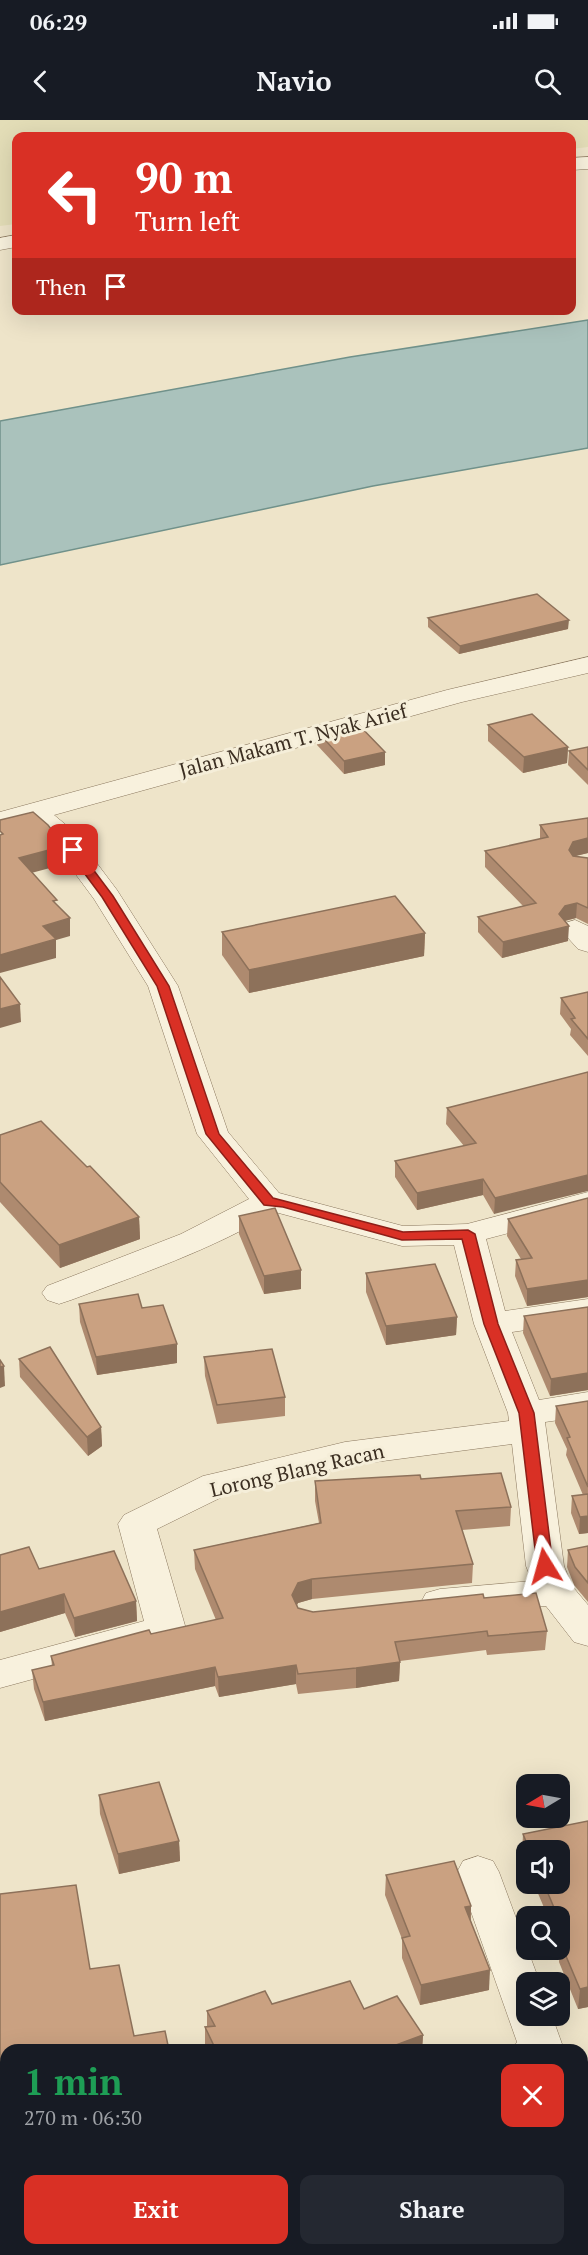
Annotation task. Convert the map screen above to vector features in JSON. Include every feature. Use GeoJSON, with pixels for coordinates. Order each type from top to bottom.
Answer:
{"type":"FeatureCollection","features":[{"type":"Feature","properties":{"kind":"street","name":"Jalan Makam T. Nyak Arief"},"geometry":{"type":"LineString","coordinates":[[0,821],[456,696],[588,665]]}},
{"type":"Feature","properties":{"kind":"street"},"geometry":{"type":"LineString","coordinates":[[32,811],[61,835],[107,896],[163,986],[213,1134],[269,1202]]}},
{"type":"Feature","properties":{"kind":"street"},"geometry":{"type":"LineString","coordinates":[[59,1293],[200,1237],[244,1217],[269,1202],[284,1203],[402,1236],[468,1234],[588,1202]]}},
{"type":"Feature","properties":{"kind":"street"},"geometry":{"type":"LineString","coordinates":[[468,1234],[491,1324],[527,1422],[560,1553],[555,1592],[588,1632]]}},
{"type":"Feature","properties":{"kind":"street"},"geometry":{"type":"LineString","coordinates":[[491,1324],[588,1310]]}},
{"type":"Feature","properties":{"kind":"street"},"geometry":{"type":"LineString","coordinates":[[527,1422],[588,1404]]}},
{"type":"Feature","properties":{"kind":"street","name":"Lorong Blang Racan"},"geometry":{"type":"LineString","coordinates":[[0,1674],[166,1629],[136,1524],[216,1485],[345,1454],[463,1437],[527,1422]]}},
{"type":"Feature","properties":{"kind":"street"},"geometry":{"type":"LineString","coordinates":[[405,1606],[555,1592]]}},
{"type":"Feature","properties":{"kind":"street"},"geometry":{"type":"LineString","coordinates":[[478,1872],[516,1978]]}},
{"type":"Feature","properties":{"kind":"street"},"geometry":{"type":"LineString","coordinates":[[534,2026],[540,2044]]}},
{"type":"Feature","properties":{"kind":"shaded area"},"geometry":{"type":"Polygon","coordinates":[[[0,120],[588,120],[588,147],[576,148],[576,132],[12,132],[12,224],[0,226],[0,120]]]}},
{"type":"Feature","properties":{"kind":"water"},"geometry":{"type":"Polygon","coordinates":[[[588,320],[588,448],[373,486],[0,565],[0,421],[350,357],[588,320]]]}},
{"type":"Feature","properties":{"kind":"building"},"geometry":{"type":"Polygon","coordinates":[[[537,594],[569,620],[460,646],[428,618],[537,594]]]}},
{"type":"Feature","properties":{"kind":"building"},"geometry":{"type":"Polygon","coordinates":[[[532,714],[568,747],[524,757],[488,725],[532,714]]]}},
{"type":"Feature","properties":{"kind":"building"},"geometry":{"type":"Polygon","coordinates":[[[355,721],[385,752],[344,761],[317,731],[355,721]]]}},
{"type":"Feature","properties":{"kind":"building"},"geometry":{"type":"Polygon","coordinates":[[[588,747],[588,770],[569,751],[588,747]]]}},
{"type":"Feature","properties":{"kind":"building"},"geometry":{"type":"Polygon","coordinates":[[[33,812],[48,825],[64,846],[19,858],[57,900],[53,901],[70,918],[43,926],[56,939],[0,955],[0,835],[3,834],[0,831],[0,820],[33,812]]]}},
{"type":"Feature","properties":{"kind":"building"},"geometry":{"type":"Polygon","coordinates":[[[588,818],[588,838],[573,842],[569,850],[573,856],[588,858],[588,908],[577,903],[565,906],[559,914],[569,926],[503,942],[478,917],[536,903],[485,851],[548,837],[540,825],[588,818]]]}},
{"type":"Feature","properties":{"kind":"building"},"geometry":{"type":"Polygon","coordinates":[[[395,896],[425,933],[249,970],[222,932],[395,896]]]}},
{"type":"Feature","properties":{"kind":"building"},"geometry":{"type":"Polygon","coordinates":[[[0,977],[20,1004],[0,1009],[0,977]]]}},
{"type":"Feature","properties":{"kind":"building"},"geometry":{"type":"Polygon","coordinates":[[[588,992],[588,1039],[571,1019],[575,1018],[561,998],[588,992]]]}},
{"type":"Feature","properties":{"kind":"building"},"geometry":{"type":"Polygon","coordinates":[[[588,1072],[588,1175],[495,1198],[483,1179],[417,1193],[395,1161],[476,1143],[447,1108],[588,1072]]]}},
{"type":"Feature","properties":{"kind":"building"},"geometry":{"type":"Polygon","coordinates":[[[41,1121],[87,1167],[90,1166],[139,1217],[59,1245],[0,1182],[0,1135],[41,1121]]]}},
{"type":"Feature","properties":{"kind":"building"},"geometry":{"type":"Polygon","coordinates":[[[588,1198],[588,1280],[527,1289],[516,1260],[532,1258],[508,1219],[588,1198]]]}},
{"type":"Feature","properties":{"kind":"building"},"geometry":{"type":"Polygon","coordinates":[[[275,1208],[301,1270],[264,1276],[239,1216],[275,1208]]]}},
{"type":"Feature","properties":{"kind":"building"},"geometry":{"type":"Polygon","coordinates":[[[435,1264],[457,1317],[386,1326],[366,1273],[435,1264]]]}},
{"type":"Feature","properties":{"kind":"building"},"geometry":{"type":"Polygon","coordinates":[[[138,1294],[142,1308],[163,1305],[177,1344],[96,1357],[79,1304],[138,1294]]]}},
{"type":"Feature","properties":{"kind":"building"},"geometry":{"type":"Polygon","coordinates":[[[588,1307],[588,1373],[551,1379],[524,1316],[588,1307]]]}},
{"type":"Feature","properties":{"kind":"building"},"geometry":{"type":"Polygon","coordinates":[[[50,1347],[101,1427],[87,1437],[19,1359],[50,1347]]]}},
{"type":"Feature","properties":{"kind":"building"},"geometry":{"type":"Polygon","coordinates":[[[272,1349],[285,1397],[217,1405],[204,1357],[272,1349]]]}},
{"type":"Feature","properties":{"kind":"building"},"geometry":{"type":"Polygon","coordinates":[[[588,1401],[588,1487],[556,1406],[588,1401]]]}},
{"type":"Feature","properties":{"kind":"building"},"geometry":{"type":"Polygon","coordinates":[[[501,1473],[511,1507],[456,1511],[473,1564],[312,1579],[298,1583],[292,1595],[298,1608],[313,1612],[483,1594],[484,1598],[536,1593],[547,1631],[488,1636],[487,1631],[395,1642],[400,1662],[356,1668],[298,1674],[296,1665],[218,1677],[215,1667],[43,1702],[32,1670],[54,1665],[51,1656],[149,1630],[151,1634],[223,1618],[194,1550],[321,1523],[315,1481],[420,1475],[421,1479],[501,1473]]]}},
{"type":"Feature","properties":{"kind":"building"},"geometry":{"type":"Polygon","coordinates":[[[588,1494],[588,1516],[580,1517],[572,1496],[588,1494]]]}},
{"type":"Feature","properties":{"kind":"building"},"geometry":{"type":"Polygon","coordinates":[[[588,1546],[588,1583],[575,1567],[568,1550],[588,1546]]]}},
{"type":"Feature","properties":{"kind":"building"},"geometry":{"type":"Polygon","coordinates":[[[29,1547],[39,1569],[114,1551],[136,1601],[74,1618],[64,1594],[0,1612],[0,1555],[29,1547]]]}},
{"type":"Feature","properties":{"kind":"building"},"geometry":{"type":"Polygon","coordinates":[[[159,1782],[179,1841],[118,1854],[99,1795],[159,1782]]]}},
{"type":"Feature","properties":{"kind":"building"},"geometry":{"type":"Polygon","coordinates":[[[588,1821],[588,1987],[580,1989],[568,1960],[570,1960],[570,1906],[553,1906],[548,1894],[570,1894],[570,1840],[525,1840],[523,1834],[553,1828],[570,1828],[570,1825],[588,1821]]]}},
{"type":"Feature","properties":{"kind":"building"},"geometry":{"type":"Polygon","coordinates":[[[454,1861],[471,1906],[465,1907],[490,1970],[421,1985],[402,1938],[410,1936],[386,1875],[454,1861]]]}},
{"type":"Feature","properties":{"kind":"building"},"geometry":{"type":"Polygon","coordinates":[[[76,1885],[90,1969],[119,1965],[134,2036],[165,2031],[168,2044],[0,2044],[0,1894],[76,1885]]]}},
{"type":"Feature","properties":{"kind":"building"},"geometry":{"type":"Polygon","coordinates":[[[350,1981],[364,2009],[397,1996],[423,2035],[399,2044],[213,2044],[205,2027],[215,2026],[207,2011],[265,1991],[272,2004],[350,1981]]]}},
{"type":"Feature","properties":{"kind":"route"},"geometry":{"type":"LineString","coordinates":[[73,850],[107,896],[163,986],[213,1134],[269,1202],[284,1203],[402,1236],[468,1234],[491,1324],[526,1413],[545,1566]]}}]}
